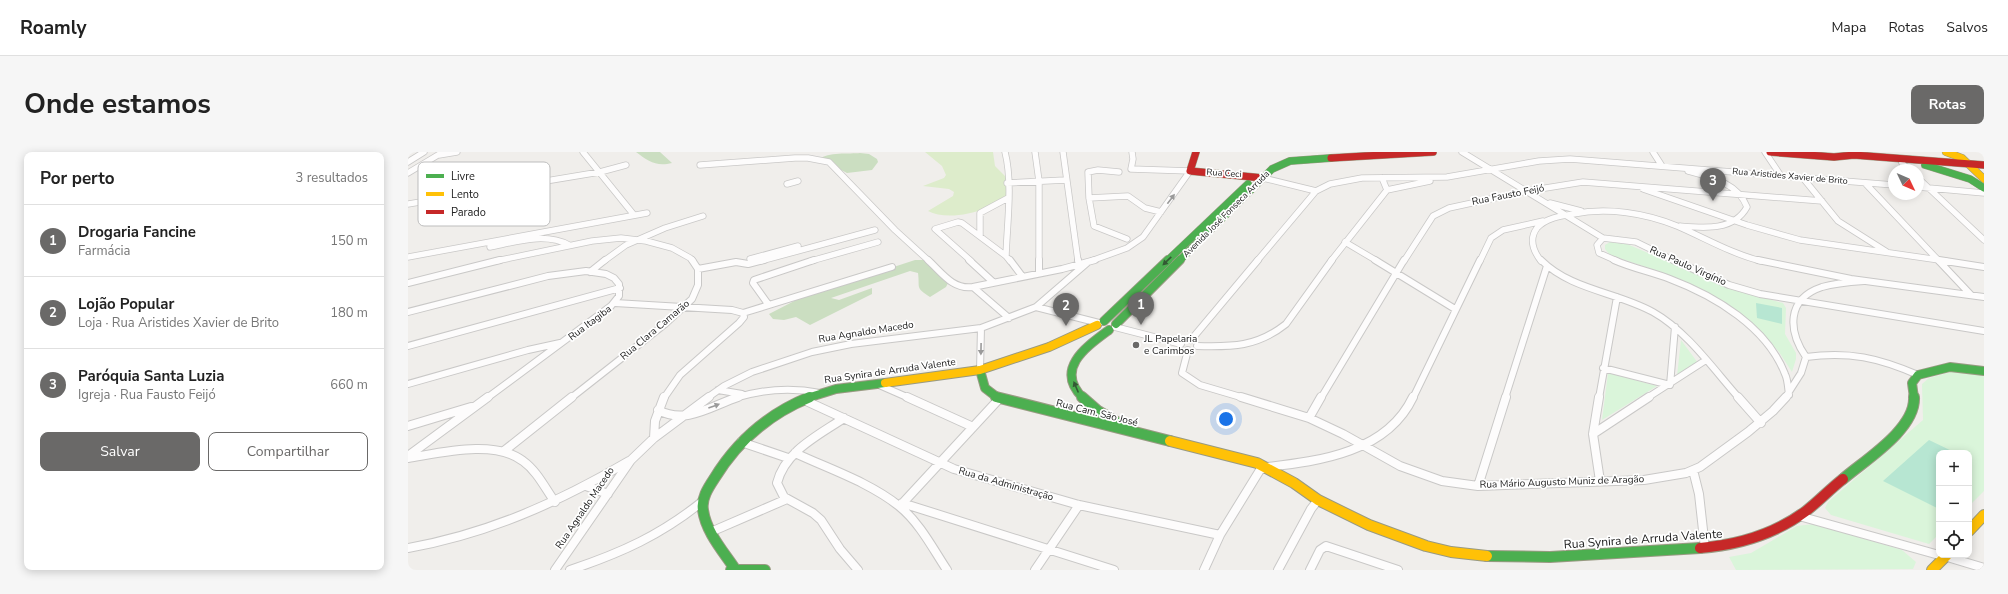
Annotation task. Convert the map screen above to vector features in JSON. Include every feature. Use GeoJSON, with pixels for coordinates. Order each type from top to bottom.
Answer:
{"type":"FeatureCollection","features":[{"type":"Feature","properties":{"kind":"main road","name":"Rua Agnaldo Macedo"},"geometry":{"type":"LineString","coordinates":[[1190,171],[1196,152]]}},
{"type":"Feature","properties":{"kind":"main road","name":"Avenida José Fonseca Arruda"},"geometry":{"type":"LineString","coordinates":[[1259,177],[1266,166],[1285,158],[1316,154],[1352,152]]}},
{"type":"Feature","properties":{"kind":"main road","name":"Avenida José Fonseca Arruda"},"geometry":{"type":"LineString","coordinates":[[1100,414],[1087,404],[1079,394],[1072,377],[1072,368],[1084,351],[1106,326],[1259,177],[1290,161],[1326,156],[1433,152]]}},
{"type":"Feature","properties":{"kind":"main road"},"geometry":{"type":"LineString","coordinates":[[1770,152],[1900,160],[1922,164],[1954,174],[1970,180],[1984,188]]}},
{"type":"Feature","properties":{"kind":"main road"},"geometry":{"type":"LineString","coordinates":[[1856,152],[1949,154],[1984,160]]}},
{"type":"Feature","properties":{"kind":"main road"},"geometry":{"type":"LineString","coordinates":[[1881,153],[1900,160],[1984,160]]}},
{"type":"Feature","properties":{"kind":"main road"},"geometry":{"type":"LineString","coordinates":[[1911,159],[1908,156],[1949,154],[1965,161],[1984,165]]}},
{"type":"Feature","properties":{"kind":"main road"},"geometry":{"type":"LineString","coordinates":[[1965,161],[1983,178]]}},
{"type":"Feature","properties":{"kind":"main road","name":"Rua Ceci"},"geometry":{"type":"LineString","coordinates":[[1190,171],[1259,177]]}},
{"type":"Feature","properties":{"kind":"main road"},"geometry":{"type":"LineString","coordinates":[[1954,174],[1983,178]]}},
{"type":"Feature","properties":{"kind":"main road","name":"Rua Synira de Arruda Valente"},"geometry":{"type":"LineString","coordinates":[[703,501],[718,469],[727,456],[741,442],[777,415],[820,393],[837,389],[980,370],[1106,326]]}},
{"type":"Feature","properties":{"kind":"main road"},"geometry":{"type":"LineString","coordinates":[[1918,375],[1950,367],[1984,371]]}},
{"type":"Feature","properties":{"kind":"main road","name":"Rua Cam. São José"},"geometry":{"type":"LineString","coordinates":[[980,370],[983,386],[987,393],[999,399],[1090,423],[1257,463],[1267,467]]}},
{"type":"Feature","properties":{"kind":"main road","name":"Rua Synira de Arruda Valente"},"geometry":{"type":"LineString","coordinates":[[1267,467],[1318,500],[1369,526],[1426,546],[1451,552],[1485,556],[1550,557],[1705,548],[1735,543],[1756,537],[1775,530],[1800,516],[1891,438],[1908,419],[1912,413],[1914,405],[1912,384],[1918,375]]}},
{"type":"Feature","properties":{"kind":"main road"},"geometry":{"type":"LineString","coordinates":[[1090,423],[1096,420],[1100,414],[1139,435]]}},
{"type":"Feature","properties":{"kind":"main road"},"geometry":{"type":"LineString","coordinates":[[703,501],[703,511],[733,570],[765,570]]}},
{"type":"Feature","properties":{"kind":"main road"},"geometry":{"type":"LineString","coordinates":[[1972,528],[1984,515]]}},
{"type":"Feature","properties":{"kind":"main road"},"geometry":{"type":"LineString","coordinates":[[1932,570],[1941,558]]}},
{"type":"Feature","properties":{"kind":"street"},"geometry":{"type":"LineString","coordinates":[[408,162],[424,152]]}},
{"type":"Feature","properties":{"kind":"street"},"geometry":{"type":"LineString","coordinates":[[426,162],[441,153],[457,152]]}},
{"type":"Feature","properties":{"kind":"street"},"geometry":{"type":"LineString","coordinates":[[583,152],[634,215]]}},
{"type":"Feature","properties":{"kind":"street"},"geometry":{"type":"LineString","coordinates":[[1005,152],[1007,160],[1008,198],[1006,256]]}},
{"type":"Feature","properties":{"kind":"street"},"geometry":{"type":"LineString","coordinates":[[1035,152],[1038,181],[1039,273]]}},
{"type":"Feature","properties":{"kind":"street"},"geometry":{"type":"LineString","coordinates":[[1062,152],[1079,265]]}},
{"type":"Feature","properties":{"kind":"street","name":"Rua Ceci"},"geometry":{"type":"LineString","coordinates":[[1132,152],[1133,159],[1131,169],[1190,171]]}},
{"type":"Feature","properties":{"kind":"street","name":"Rua Paulo Virgínio"},"geometry":{"type":"LineString","coordinates":[[1462,152],[1603,238],[1613,238],[1636,242],[1696,272],[1729,285],[1798,302],[1984,331]]}},
{"type":"Feature","properties":{"kind":"street"},"geometry":{"type":"LineString","coordinates":[[1653,152],[1665,166],[1707,177],[1731,187],[1741,194],[1746,202],[1746,211],[1736,221],[1714,226],[1675,226]]}},
{"type":"Feature","properties":{"kind":"street"},"geometry":{"type":"LineString","coordinates":[[1765,152],[1781,176]]}},
{"type":"Feature","properties":{"kind":"street"},"geometry":{"type":"LineString","coordinates":[[700,165],[795,158],[808,158],[829,162],[895,230],[956,286],[966,288],[1087,263]]}},
{"type":"Feature","properties":{"kind":"street","name":"Rua Aristides Xavier de Brito"},"geometry":{"type":"LineString","coordinates":[[1387,190],[1448,177],[1556,159],[1665,166],[1888,185]]}},
{"type":"Feature","properties":{"kind":"street"},"geometry":{"type":"LineString","coordinates":[[1900,160],[1904,164]]}},
{"type":"Feature","properties":{"kind":"street"},"geometry":{"type":"LineString","coordinates":[[550,180],[600,172],[626,165]]}},
{"type":"Feature","properties":{"kind":"street"},"geometry":{"type":"LineString","coordinates":[[408,173],[418,167]]}},
{"type":"Feature","properties":{"kind":"street"},"geometry":{"type":"LineString","coordinates":[[1702,169],[1707,177]]}},
{"type":"Feature","properties":{"kind":"street"},"geometry":{"type":"LineString","coordinates":[[1119,172],[1098,170],[1088,172],[1089,198],[1094,226],[1127,239]]}},
{"type":"Feature","properties":{"kind":"street","name":"Rua Agnaldo Macedo"},"geometry":{"type":"LineString","coordinates":[[555,570],[631,460],[654,438],[718,390],[752,372],[812,352],[851,344],[981,328],[1036,307],[1087,263],[1104,258],[1134,244],[1143,237],[1190,171]]}},
{"type":"Feature","properties":{"kind":"street","name":"Rua Ceci"},"geometry":{"type":"LineString","coordinates":[[1259,177],[1316,191]]}},
{"type":"Feature","properties":{"kind":"street","name":"Rua Aristides Xavier de Brito"},"geometry":{"type":"LineString","coordinates":[[1382,178],[1448,177]]}},
{"type":"Feature","properties":{"kind":"street"},"geometry":{"type":"LineString","coordinates":[[1036,307],[1180,344],[1183,348],[1188,350],[1197,346],[1237,347],[1261,341],[1276,334],[1286,324],[1345,242],[1387,190],[1382,178],[1334,183],[1316,191],[1191,340]]}},
{"type":"Feature","properties":{"kind":"street"},"geometry":{"type":"LineString","coordinates":[[1803,178],[1838,221],[1889,254]]}},
{"type":"Feature","properties":{"kind":"street"},"geometry":{"type":"LineString","coordinates":[[1007,183],[1065,180]]}},
{"type":"Feature","properties":{"kind":"street"},"geometry":{"type":"LineString","coordinates":[[787,184],[798,181]]}},
{"type":"Feature","properties":{"kind":"street","name":"Rua Fausto Feijó"},"geometry":{"type":"LineString","coordinates":[[1309,418],[1425,226],[1437,214],[1455,207],[1527,191],[1583,182],[1822,201]]}},
{"type":"Feature","properties":{"kind":"street"},"geometry":{"type":"LineString","coordinates":[[1865,183],[1971,295]]}},
{"type":"Feature","properties":{"kind":"street"},"geometry":{"type":"LineString","coordinates":[[1924,183],[1984,240]]}},
{"type":"Feature","properties":{"kind":"street"},"geometry":{"type":"LineString","coordinates":[[1625,185],[1666,196],[1736,221],[1800,240],[1984,267]]}},
{"type":"Feature","properties":{"kind":"street"},"geometry":{"type":"LineString","coordinates":[[1666,196],[1663,192],[1667,188]]}},
{"type":"Feature","properties":{"kind":"street"},"geometry":{"type":"LineString","coordinates":[[1924,188],[1984,193]]}},
{"type":"Feature","properties":{"kind":"street"},"geometry":{"type":"LineString","coordinates":[[1089,198],[1128,196],[1145,208],[1161,212]]}},
{"type":"Feature","properties":{"kind":"street"},"geometry":{"type":"LineString","coordinates":[[980,236],[980,213],[1008,198]]}},
{"type":"Feature","properties":{"kind":"street"},"geometry":{"type":"LineString","coordinates":[[1543,201],[1583,212]]}},
{"type":"Feature","properties":{"kind":"street"},"geometry":{"type":"LineString","coordinates":[[408,204],[418,202]]}},
{"type":"Feature","properties":{"kind":"street"},"geometry":{"type":"LineString","coordinates":[[1204,570],[1220,535],[1260,470],[1267,467],[1311,463],[1363,447],[1394,426],[1407,410],[1491,238],[1504,230],[1583,212],[1629,214],[1675,226],[1744,257],[1771,264],[1865,281],[1984,297]]}},
{"type":"Feature","properties":{"kind":"street"},"geometry":{"type":"LineString","coordinates":[[408,257],[647,213]]}},
{"type":"Feature","properties":{"kind":"street"},"geometry":{"type":"LineString","coordinates":[[590,272],[618,250],[635,240],[703,216]]}},
{"type":"Feature","properties":{"kind":"street"},"geometry":{"type":"LineString","coordinates":[[1545,221],[1532,234],[1532,241],[1538,257],[1547,266],[1571,280],[1645,307],[1675,327],[1761,423]]}},
{"type":"Feature","properties":{"kind":"street"},"geometry":{"type":"LineString","coordinates":[[993,282],[935,229],[958,222],[962,223],[1006,256],[1022,276]]}},
{"type":"Feature","properties":{"kind":"street"},"geometry":{"type":"LineString","coordinates":[[750,259],[823,242],[873,228]]}},
{"type":"Feature","properties":{"kind":"street"},"geometry":{"type":"LineString","coordinates":[[468,246],[486,248],[547,238],[557,239],[569,245]]}},
{"type":"Feature","properties":{"kind":"street"},"geometry":{"type":"LineString","coordinates":[[1603,238],[1598,242],[1596,249],[1599,254],[1689,287],[1722,305],[1754,329],[1769,345],[1782,364],[1789,382],[1789,396]]}},
{"type":"Feature","properties":{"kind":"street"},"geometry":{"type":"LineString","coordinates":[[408,283],[569,245],[614,239],[655,243],[683,252],[690,258],[698,269],[736,262],[748,264],[755,263],[807,246]]}},
{"type":"Feature","properties":{"kind":"street"},"geometry":{"type":"LineString","coordinates":[[768,304],[753,283],[754,280],[781,270],[878,242]]}},
{"type":"Feature","properties":{"kind":"street"},"geometry":{"type":"LineString","coordinates":[[1345,242],[1397,272],[1455,309]]}},
{"type":"Feature","properties":{"kind":"street"},"geometry":{"type":"LineString","coordinates":[[1478,486],[1547,266]]}},
{"type":"Feature","properties":{"kind":"street"},"geometry":{"type":"LineString","coordinates":[[615,303],[732,310],[743,313],[768,304],[892,267]]}},
{"type":"Feature","properties":{"kind":"street","name":"Rua Clara Camarão"},"geometry":{"type":"LineString","coordinates":[[504,451],[683,308],[692,299],[695,292],[698,269]]}},
{"type":"Feature","properties":{"kind":"street"},"geometry":{"type":"LineString","coordinates":[[408,312],[548,276],[590,272],[612,276],[620,288],[408,346]]}},
{"type":"Feature","properties":{"kind":"street"},"geometry":{"type":"LineString","coordinates":[[1822,274],[1829,280],[1828,286]]}},
{"type":"Feature","properties":{"kind":"street"},"geometry":{"type":"LineString","coordinates":[[1865,281],[1828,286],[1810,292],[1798,302],[1793,320],[1793,331],[1796,342],[1806,358],[1826,354],[1856,354],[1893,364],[1918,375]]}},
{"type":"Feature","properties":{"kind":"street"},"geometry":{"type":"LineString","coordinates":[[973,286],[1008,318]]}},
{"type":"Feature","properties":{"kind":"street","name":"Rua Itagiba"},"geometry":{"type":"LineString","coordinates":[[408,457],[615,303],[620,294],[620,288]]}},
{"type":"Feature","properties":{"kind":"street"},"geometry":{"type":"LineString","coordinates":[[1600,481],[1592,434],[1617,297]]}},
{"type":"Feature","properties":{"kind":"street"},"geometry":{"type":"LineString","coordinates":[[654,438],[653,425],[658,410],[664,398],[680,375],[740,323],[744,317],[743,313]]}},
{"type":"Feature","properties":{"kind":"street"},"geometry":{"type":"LineString","coordinates":[[1670,385],[1675,327]]}},
{"type":"Feature","properties":{"kind":"street","name":"Rua Cam. São José"},"geometry":{"type":"LineString","coordinates":[[980,370],[981,328]]}},
{"type":"Feature","properties":{"kind":"street"},"geometry":{"type":"LineString","coordinates":[[1180,344],[1186,340],[1191,340],[1196,342],[1197,346]]}},
{"type":"Feature","properties":{"kind":"street"},"geometry":{"type":"LineString","coordinates":[[408,384],[528,350],[564,342]]}},
{"type":"Feature","properties":{"kind":"street","name":"Rua Mário Augusto Muniz de Aragão"},"geometry":{"type":"LineString","coordinates":[[1188,350],[1182,368],[1182,373],[1200,385],[1309,418],[1342,434],[1363,447],[1420,474],[1454,483],[1478,486],[1644,480],[1669,477],[1693,470],[1761,423],[1789,396],[1798,381],[1806,358]]}},
{"type":"Feature","properties":{"kind":"street"},"geometry":{"type":"LineString","coordinates":[[1592,434],[1670,385],[1706,360]]}},
{"type":"Feature","properties":{"kind":"street"},"geometry":{"type":"LineString","coordinates":[[1603,368],[1670,385]]}},
{"type":"Feature","properties":{"kind":"street"},"geometry":{"type":"LineString","coordinates":[[877,384],[973,427]]}},
{"type":"Feature","properties":{"kind":"street"},"geometry":{"type":"LineString","coordinates":[[658,410],[665,414],[682,417],[746,395],[786,388],[801,388],[820,393]]}},
{"type":"Feature","properties":{"kind":"street"},"geometry":{"type":"LineString","coordinates":[[718,390],[746,395]]}},
{"type":"Feature","properties":{"kind":"street"},"geometry":{"type":"LineString","coordinates":[[901,505],[999,399]]}},
{"type":"Feature","properties":{"kind":"street","name":"Rua da Administração"},"geometry":{"type":"LineString","coordinates":[[804,400],[940,464],[1079,504],[1220,535]]}},
{"type":"Feature","properties":{"kind":"street"},"geometry":{"type":"LineString","coordinates":[[408,426],[476,406]]}},
{"type":"Feature","properties":{"kind":"street"},"geometry":{"type":"LineString","coordinates":[[844,418],[791,456],[779,477],[778,487],[781,494],[787,499],[817,515],[840,548],[858,570]]}},
{"type":"Feature","properties":{"kind":"street"},"geometry":{"type":"LineString","coordinates":[[741,442],[791,456],[861,484],[901,505],[1111,570]]}},
{"type":"Feature","properties":{"kind":"street"},"geometry":{"type":"LineString","coordinates":[[408,457],[473,451],[504,451],[522,460],[536,475],[555,502]]}},
{"type":"Feature","properties":{"kind":"street"},"geometry":{"type":"LineString","coordinates":[[408,548],[453,539],[488,529],[526,515],[586,486],[631,460]]}},
{"type":"Feature","properties":{"kind":"street"},"geometry":{"type":"LineString","coordinates":[[1693,470],[1699,494],[1705,548]]}},
{"type":"Feature","properties":{"kind":"street"},"geometry":{"type":"LineString","coordinates":[[586,486],[608,494]]}},
{"type":"Feature","properties":{"kind":"street"},"geometry":{"type":"LineString","coordinates":[[713,531],[787,499]]}},
{"type":"Feature","properties":{"kind":"street"},"geometry":{"type":"LineString","coordinates":[[1278,570],[1311,509],[1318,500]]}},
{"type":"Feature","properties":{"kind":"street"},"geometry":{"type":"LineString","coordinates":[[570,570],[609,558],[660,534],[681,520],[703,501]]}},
{"type":"Feature","properties":{"kind":"street"},"geometry":{"type":"LineString","coordinates":[[1035,570],[1079,504]]}},
{"type":"Feature","properties":{"kind":"street"},"geometry":{"type":"LineString","coordinates":[[901,505],[947,570]]}},
{"type":"Feature","properties":{"kind":"street"},"geometry":{"type":"LineString","coordinates":[[1800,516],[1936,553]]}},
{"type":"Feature","properties":{"kind":"street"},"geometry":{"type":"LineString","coordinates":[[1310,570],[1320,550],[1326,546],[1386,569],[1398,570]]}},
{"type":"Feature","properties":{"kind":"street"},"geometry":{"type":"LineString","coordinates":[[1952,558],[1984,568]]}},
{"type":"Feature","properties":{"kind":"green space"},"geometry":{"type":"Polygon","coordinates":[[[636,152],[660,152],[672,163],[657,164],[644,158],[636,152]]]}},
{"type":"Feature","properties":{"kind":"green space"},"geometry":{"type":"Polygon","coordinates":[[[925,152],[993,152],[995,166],[1010,181],[1012,189],[1006,196],[996,203],[973,212],[949,216],[928,211],[953,196],[954,192],[949,189],[923,186],[944,178],[946,175],[942,166],[925,152]]]}},
{"type":"Feature","properties":{"kind":"green space"},"geometry":{"type":"Polygon","coordinates":[[[833,154],[869,154],[877,159],[878,162],[872,170],[847,173],[820,159],[833,154]]]}},
{"type":"Feature","properties":{"kind":"green space"},"geometry":{"type":"Polygon","coordinates":[[[1610,242],[1627,244],[1732,289],[1783,303],[1786,308],[1785,334],[1796,353],[1796,359],[1792,372],[1779,352],[1755,326],[1664,273],[1610,255],[1605,249],[1605,245],[1610,242]]]}},
{"type":"Feature","properties":{"kind":"green space"},"geometry":{"type":"Polygon","coordinates":[[[915,260],[925,260],[949,281],[946,287],[930,297],[919,287],[918,273],[910,271],[831,298],[839,300],[872,288],[872,294],[810,325],[796,317],[784,320],[773,319],[769,314],[802,297],[915,260]]]}},
{"type":"Feature","properties":{"kind":"green space"},"geometry":{"type":"Polygon","coordinates":[[[1756,303],[1782,308],[1782,324],[1757,318],[1756,303]]]}},
{"type":"Feature","properties":{"kind":"green space"},"geometry":{"type":"Polygon","coordinates":[[[1681,340],[1698,363],[1677,376],[1681,340]]]}},
{"type":"Feature","properties":{"kind":"green space"},"geometry":{"type":"Polygon","coordinates":[[[1951,372],[1984,375],[1984,491],[1972,503],[1972,450],[1936,450],[1936,537],[1929,544],[1831,515],[1825,508],[1828,502],[1923,420],[1922,384],[1929,378],[1951,372]]]}},
{"type":"Feature","properties":{"kind":"green space"},"geometry":{"type":"Polygon","coordinates":[[[1608,373],[1657,386],[1602,420],[1608,373]]]}},
{"type":"Feature","properties":{"kind":"green space"},"geometry":{"type":"Polygon","coordinates":[[[1929,440],[1950,450],[1936,450],[1936,508],[1883,481],[1929,440]]]}},
{"type":"Feature","properties":{"kind":"green space"},"geometry":{"type":"Polygon","coordinates":[[[1814,524],[1902,550],[1916,562],[1913,569],[1736,570],[1729,557],[1751,553],[1797,526],[1814,524]]]}},
{"type":"Feature","properties":{"kind":"traffic: fast"},"geometry":{"type":"LineString","coordinates":[[1116,324],[1272,169],[1290,161],[1331,158]]}},
{"type":"Feature","properties":{"kind":"traffic: fast"},"geometry":{"type":"LineString","coordinates":[[1925,165],[1970,179],[1984,188]]}},
{"type":"Feature","properties":{"kind":"traffic: fast"},"geometry":{"type":"LineString","coordinates":[[1104,321],[1248,184]]}},
{"type":"Feature","properties":{"kind":"traffic: fast"},"geometry":{"type":"LineString","coordinates":[[1109,330],[1088,346],[1079,356],[1072,367],[1071,377],[1074,386],[1088,403],[1098,411],[1125,427]]}},
{"type":"Feature","properties":{"kind":"traffic: fast"},"geometry":{"type":"LineString","coordinates":[[1843,479],[1890,440],[1906,422],[1912,413],[1914,406],[1912,383],[1918,375],[1950,367],[1984,371]]}},
{"type":"Feature","properties":{"kind":"traffic: fast"},"geometry":{"type":"LineString","coordinates":[[980,370],[985,388],[990,394],[999,399],[1170,441]]}},
{"type":"Feature","properties":{"kind":"traffic: fast"},"geometry":{"type":"LineString","coordinates":[[735,569],[716,541],[708,526],[703,510],[703,501],[711,484],[726,460],[738,445],[751,432],[767,420],[800,401],[836,389],[885,383]]}},
{"type":"Feature","properties":{"kind":"traffic: fast"},"geometry":{"type":"LineString","coordinates":[[1487,556],[1550,557],[1700,548]]}},
{"type":"Feature","properties":{"kind":"traffic: fast"},"geometry":{"type":"LineString","coordinates":[[731,570],[765,570]]}},
{"type":"Feature","properties":{"kind":"traffic: slow"},"geometry":{"type":"LineString","coordinates":[[1946,152],[1962,158],[1984,179]]}},
{"type":"Feature","properties":{"kind":"traffic: slow"},"geometry":{"type":"LineString","coordinates":[[885,383],[980,370],[1049,347],[1097,325]]}},
{"type":"Feature","properties":{"kind":"traffic: slow"},"geometry":{"type":"LineString","coordinates":[[1170,441],[1257,463],[1294,483],[1318,500],[1369,525],[1426,546],[1451,552],[1487,556]]}},
{"type":"Feature","properties":{"kind":"traffic: slow"},"geometry":{"type":"LineString","coordinates":[[1972,528],[1984,515]]}},
{"type":"Feature","properties":{"kind":"traffic: slow"},"geometry":{"type":"LineString","coordinates":[[1932,570],[1944,558]]}},
{"type":"Feature","properties":{"kind":"traffic: jam"},"geometry":{"type":"LineString","coordinates":[[1196,152],[1190,171],[1263,178]]}},
{"type":"Feature","properties":{"kind":"traffic: jam"},"geometry":{"type":"LineString","coordinates":[[1331,158],[1433,152]]}},
{"type":"Feature","properties":{"kind":"traffic: jam"},"geometry":{"type":"LineString","coordinates":[[1770,152],[1834,157],[1854,155],[1984,165]]}},
{"type":"Feature","properties":{"kind":"traffic: jam"},"geometry":{"type":"LineString","coordinates":[[1700,548],[1739,542],[1776,529],[1804,512],[1843,479]]}},
{"type":"Feature","properties":{"kind":"place","name":"Paróquia Santa Luzia"},"geometry":{"type":"Point","coordinates":[1713,201]}},
{"type":"Feature","properties":{"kind":"place","name":"Drogaria Fancine"},"geometry":{"type":"Point","coordinates":[1141,325]}},
{"type":"Feature","properties":{"kind":"place","name":"Lojão Popular"},"geometry":{"type":"Point","coordinates":[1066,326]}},
{"type":"Feature","properties":{"kind":"place","name":"JL Papelaria e Carimbos"},"geometry":{"type":"Point","coordinates":[1136,345]}}]}
